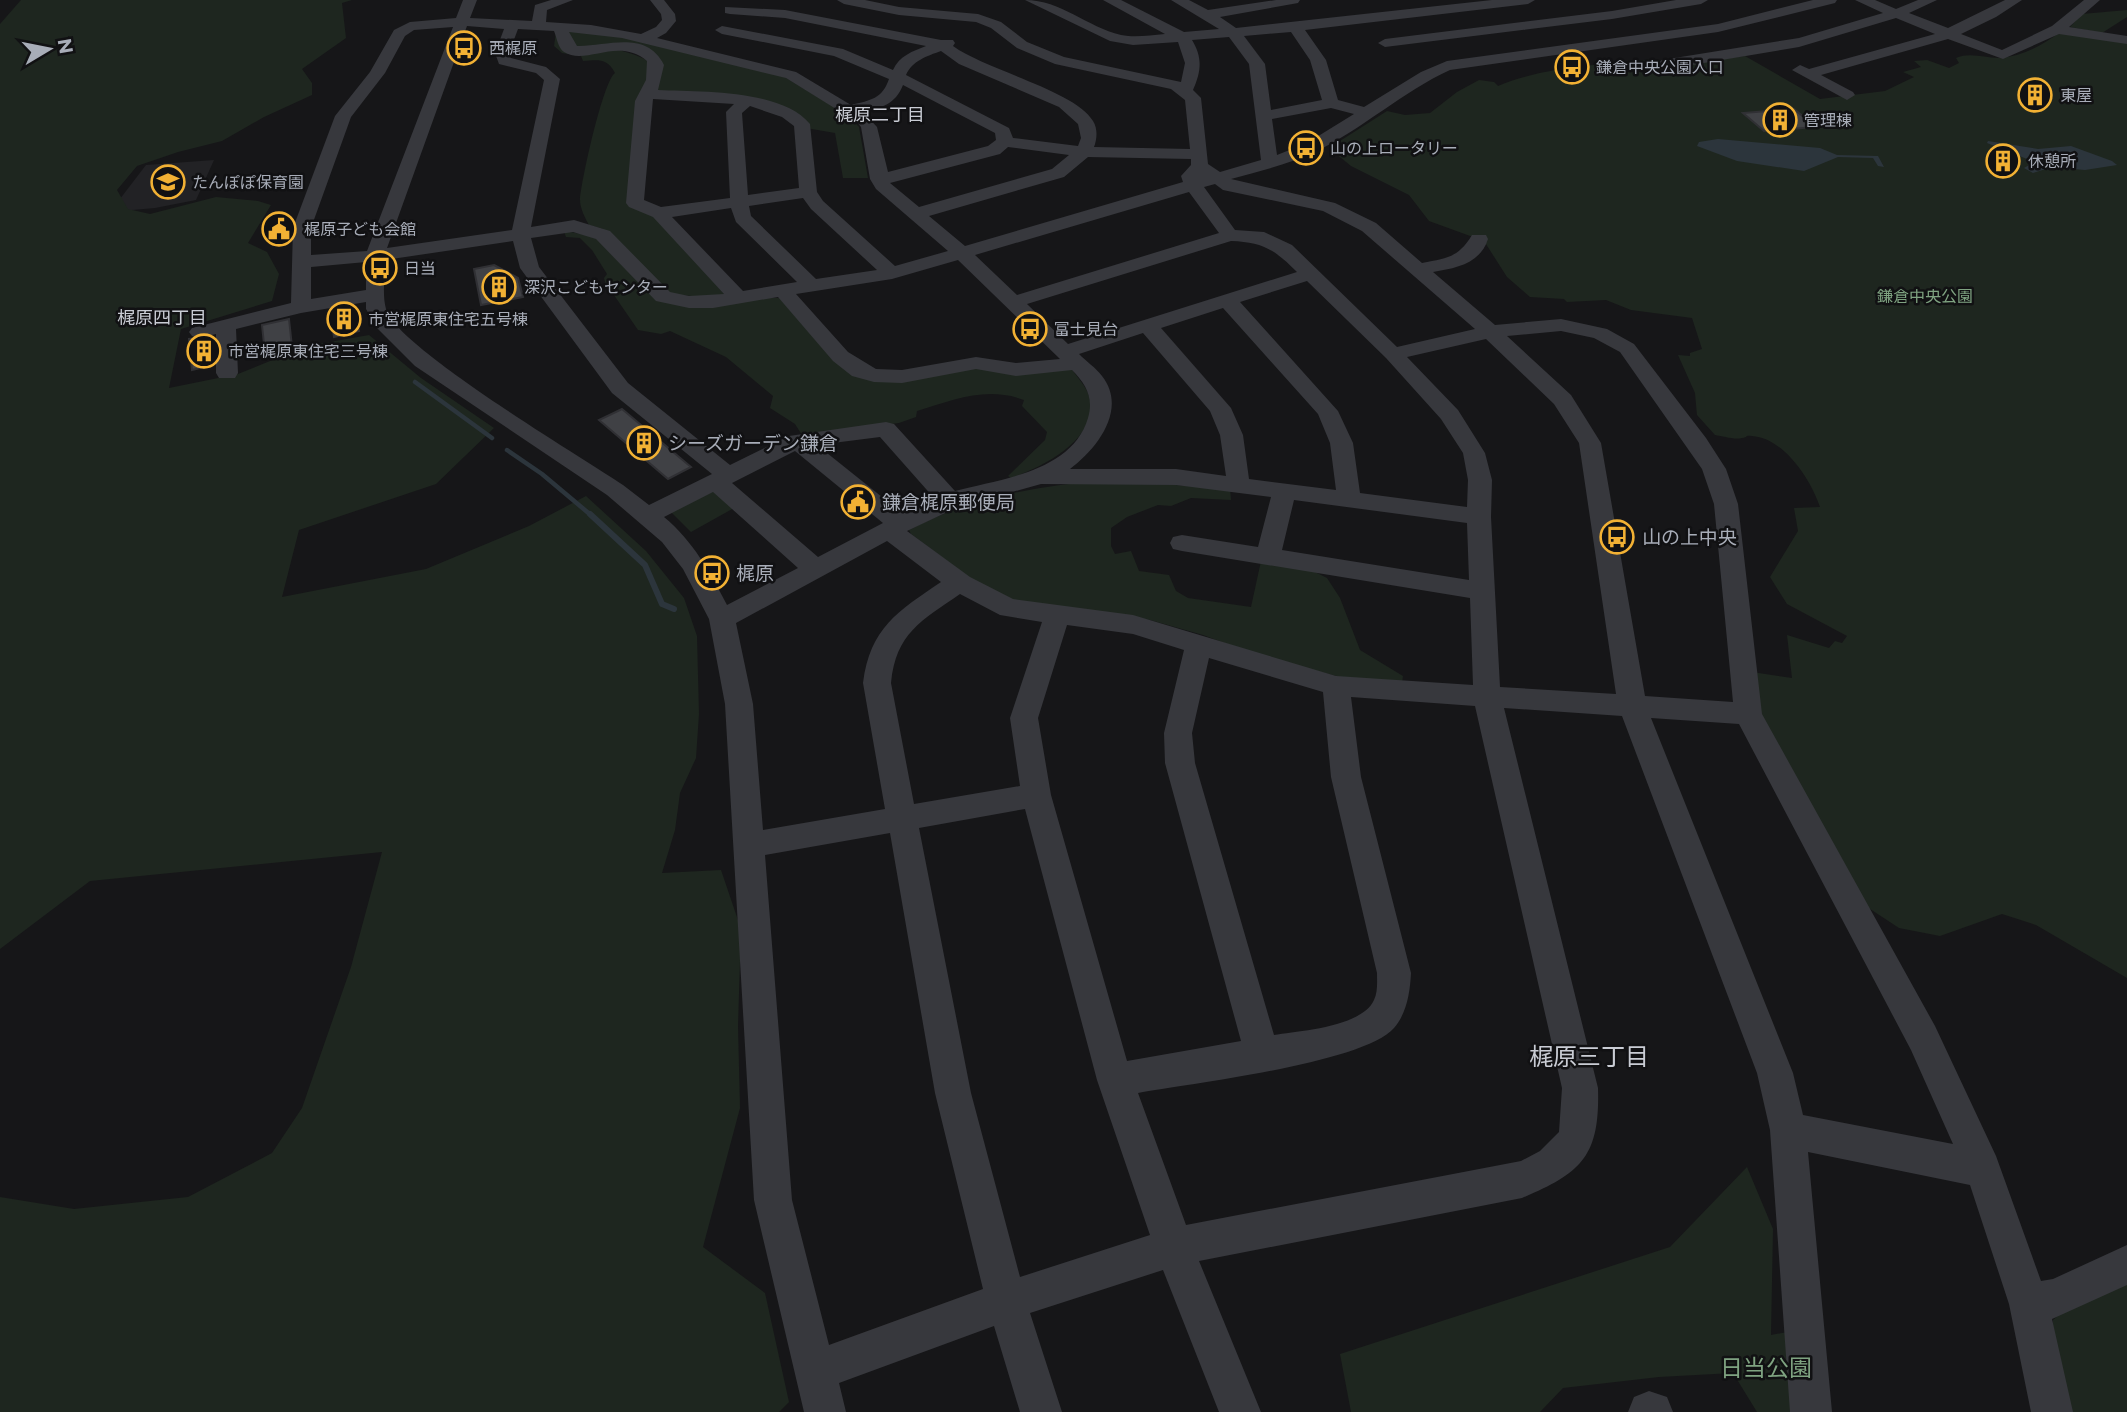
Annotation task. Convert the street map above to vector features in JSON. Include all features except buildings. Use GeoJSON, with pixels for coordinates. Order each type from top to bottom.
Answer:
{"type":"FeatureCollection","features":[{"type":"Feature","properties":{"kind":"street"},"geometry":{"type":"LineString","coordinates":[[470,0],[375,256],[376,309],[384,324],[422,362],[615,490],[671,536],[693,565],[722,620],[739,704],[773,1200],[825,1412]]}},
{"type":"Feature","properties":{"kind":"street"},"geometry":{"type":"LineString","coordinates":[[539,25],[540,8],[566,0]]}},
{"type":"Feature","properties":{"kind":"street"},"geometry":{"type":"LineString","coordinates":[[644,38],[660,30],[669,21],[668,13],[657,0]]}},
{"type":"Feature","properties":{"kind":"street"},"geometry":{"type":"LineString","coordinates":[[716,0],[730,10],[785,14],[942,45],[964,61],[1074,110],[1086,122],[1089,133],[1084,152],[1066,168],[1041,180],[915,214]]}},
{"type":"Feature","properties":{"kind":"street"},"geometry":{"type":"LineString","coordinates":[[844,0],[899,11],[978,18],[996,25],[1022,45],[1060,61],[1162,81],[1185,90],[1193,98],[1202,195],[1230,235]]}},
{"type":"Feature","properties":{"kind":"street"},"geometry":{"type":"LineString","coordinates":[[851,110],[882,102],[891,95],[902,66],[915,56],[996,25],[1000,19],[997,15],[946,0]]}},
{"type":"Feature","properties":{"kind":"street"},"geometry":{"type":"LineString","coordinates":[[1032,0],[1115,38],[1133,41],[1296,27],[1475,3],[1528,0]]}},
{"type":"Feature","properties":{"kind":"street"},"geometry":{"type":"LineString","coordinates":[[1110,0],[1182,37],[1192,51],[1194,61],[1192,76],[1185,90]]}},
{"type":"Feature","properties":{"kind":"street"},"geometry":{"type":"LineString","coordinates":[[1178,0],[1207,14],[1234,32],[1250,50],[1257,64],[1270,163]]}},
{"type":"Feature","properties":{"kind":"street"},"geometry":{"type":"LineString","coordinates":[[1354,0],[1406,71]]}},
{"type":"Feature","properties":{"kind":"street"},"geometry":{"type":"LineString","coordinates":[[1385,43],[1701,0]]}},
{"type":"Feature","properties":{"kind":"street"},"geometry":{"type":"LineString","coordinates":[[300,262],[375,256],[574,226],[603,235],[663,297],[689,302],[738,298],[892,273],[962,253],[1201,171],[1270,163],[1310,149],[1368,113],[1406,71],[1718,28],[1830,0]]}},
{"type":"Feature","properties":{"kind":"street"},"geometry":{"type":"LineString","coordinates":[[1862,0],[2004,55],[2057,29],[2094,0]]}},
{"type":"Feature","properties":{"kind":"street"},"geometry":{"type":"LineString","coordinates":[[1662,65],[1763,51],[1833,34],[1898,14],[1930,0]]}},
{"type":"Feature","properties":{"kind":"street"},"geometry":{"type":"LineString","coordinates":[[1807,74],[1899,51],[1949,34],[2015,0]]}},
{"type":"Feature","properties":{"kind":"street"},"geometry":{"type":"LineString","coordinates":[[1207,14],[1296,1]]}},
{"type":"Feature","properties":{"kind":"street"},"geometry":{"type":"LineString","coordinates":[[1475,3],[1516,26],[1550,51]]}},
{"type":"Feature","properties":{"kind":"street"},"geometry":{"type":"LineString","coordinates":[[1671,3],[1847,95]]}},
{"type":"Feature","properties":{"kind":"street"},"geometry":{"type":"LineString","coordinates":[[690,50],[722,30],[730,20],[730,10]]}},
{"type":"Feature","properties":{"kind":"street"},"geometry":{"type":"LineString","coordinates":[[1330,10],[1367,19]]}},
{"type":"Feature","properties":{"kind":"street"},"geometry":{"type":"LineString","coordinates":[[301,307],[302,228],[343,116],[377,73],[399,33],[417,24],[464,22],[539,25],[591,29],[644,38],[792,75],[851,110],[869,127],[881,185],[962,253],[1071,357],[1098,388],[1102,396],[1102,412],[1091,436],[1071,457],[1039,476],[950,501],[894,527],[722,620]]}},
{"type":"Feature","properties":{"kind":"street"},"geometry":{"type":"LineString","coordinates":[[513,24],[502,53],[504,61],[541,70],[552,79],[520,234],[530,268],[620,388],[722,478],[816,569]]}},
{"type":"Feature","properties":{"kind":"street"},"geometry":{"type":"LineString","coordinates":[[560,27],[568,48],[576,51],[617,46],[644,52],[655,58],[658,66],[649,94],[643,101],[635,203],[659,213],[738,298]]}},
{"type":"Feature","properties":{"kind":"street"},"geometry":{"type":"LineString","coordinates":[[1296,27],[1318,60],[1331,103]]}},
{"type":"Feature","properties":{"kind":"street"},"geometry":{"type":"LineString","coordinates":[[2057,29],[2113,31],[2127,40]]}},
{"type":"Feature","properties":{"kind":"street"},"geometry":{"type":"LineString","coordinates":[[722,30],[838,52],[897,77],[1003,131],[1005,142]]}},
{"type":"Feature","properties":{"kind":"street"},"geometry":{"type":"LineString","coordinates":[[649,94],[745,102],[784,110],[802,124],[808,192],[817,205],[892,273]]}},
{"type":"Feature","properties":{"kind":"street"},"geometry":{"type":"LineString","coordinates":[[745,102],[734,113],[742,218],[812,286]]}},
{"type":"Feature","properties":{"kind":"street"},"geometry":{"type":"LineString","coordinates":[[1264,116],[1331,103],[1368,113]]}},
{"type":"Feature","properties":{"kind":"street"},"geometry":{"type":"LineString","coordinates":[[878,179],[994,150],[1005,142],[1201,171],[1229,186],[1311,202],[1344,213],[1369,227],[1490,331],[1563,400],[1590,443],[1632,705],[1775,1073],[1787,1130],[1811,1412]]}},
{"type":"Feature","properties":{"kind":"street"},"geometry":{"type":"LineString","coordinates":[[659,213],[808,192]]}},
{"type":"Feature","properties":{"kind":"street"},"geometry":{"type":"LineString","coordinates":[[815,1371],[1006,1301],[1174,1247],[1522,1179],[1551,1167],[1578,1139],[1582,1117],[1580,1088],[1487,696],[1479,517],[1480,480],[1468,439],[1450,415],[1393,354],[1310,274],[1274,242],[1257,236],[1230,235],[1014,302]]}},
{"type":"Feature","properties":{"kind":"street"},"geometry":{"type":"LineString","coordinates":[[1419,270],[1459,260],[1473,251],[1479,239]]}},
{"type":"Feature","properties":{"kind":"street"},"geometry":{"type":"LineString","coordinates":[[782,290],[847,363],[862,373],[909,375],[959,364],[980,363],[1004,369],[1025,369],[1071,357],[1148,326],[1310,274]]}},
{"type":"Feature","properties":{"kind":"street"},"geometry":{"type":"LineString","coordinates":[[199,331],[226,327],[301,307],[374,295]]}},
{"type":"Feature","properties":{"kind":"street"},"geometry":{"type":"LineString","coordinates":[[1228,301],[1327,411],[1338,427],[1347,463],[1348,499]]}},
{"type":"Feature","properties":{"kind":"street"},"geometry":{"type":"LineString","coordinates":[[1393,354],[1490,331],[1561,325],[1586,329],[1614,339],[1627,348],[1698,443],[1714,469],[1726,504],[1748,714],[1923,1038],[1983,1169],[2029,1304],[2052,1412]]}},
{"type":"Feature","properties":{"kind":"street"},"geometry":{"type":"LineString","coordinates":[[1148,326],[1228,420],[1235,440],[1238,484]]}},
{"type":"Feature","properties":{"kind":"street"},"geometry":{"type":"LineString","coordinates":[[226,327],[227,373]]}},
{"type":"Feature","properties":{"kind":"street"},"geometry":{"type":"LineString","coordinates":[[647,516],[797,441],[886,429],[950,501]]}},
{"type":"Feature","properties":{"kind":"street"},"geometry":{"type":"LineString","coordinates":[[797,441],[959,582],[1009,608],[1133,625],[1336,685],[1748,714]]}},
{"type":"Feature","properties":{"kind":"street"},"geometry":{"type":"LineString","coordinates":[[1039,476],[1176,477],[1479,517]]}},
{"type":"Feature","properties":{"kind":"street"},"geometry":{"type":"LineString","coordinates":[[1268,556],[1284,491]]}},
{"type":"Feature","properties":{"kind":"street"},"geometry":{"type":"LineString","coordinates":[[1182,543],[1482,591]]}},
{"type":"Feature","properties":{"kind":"street"},"geometry":{"type":"LineString","coordinates":[[959,582],[894,631],[884,643],[878,663],[877,684],[953,1093],[1006,1301],[1041,1412]]}},
{"type":"Feature","properties":{"kind":"street"},"geometry":{"type":"LineString","coordinates":[[1058,614],[1024,718],[1036,795],[1115,1080],[1174,1247],[1240,1412]]}},
{"type":"Feature","properties":{"kind":"street"},"geometry":{"type":"LineString","coordinates":[[1199,644],[1178,733],[1180,763],[1262,1055]]}},
{"type":"Feature","properties":{"kind":"street"},"geometry":{"type":"LineString","coordinates":[[1115,1080],[1339,1040],[1364,1031],[1389,1011],[1394,991],[1394,973],[1346,777],[1336,685]]}},
{"type":"Feature","properties":{"kind":"street"},"geometry":{"type":"LineString","coordinates":[[748,845],[1036,795]]}},
{"type":"Feature","properties":{"kind":"street"},"geometry":{"type":"LineString","coordinates":[[1787,1130],[1983,1169]]}},
{"type":"Feature","properties":{"kind":"street"},"geometry":{"type":"LineString","coordinates":[[2029,1304],[2056,1298],[2127,1265]]}},
{"type":"Feature","properties":{"kind":"shaded area"},"geometry":{"type":"Polygon","coordinates":[[[1718,139],[1820,148],[1837,155],[1878,156],[1884,167],[1878,166],[1873,158],[1838,157],[1804,171],[1737,161],[1697,146],[1699,142],[1718,139]]]}},
{"type":"Feature","properties":{"kind":"shaded area"},"geometry":{"type":"Polygon","coordinates":[[[1988,141],[2038,149],[2071,146],[2117,165],[2085,170],[2052,167],[2033,173],[2024,168],[2031,164],[2027,159],[1987,143],[1988,141]]]}},
{"type":"Feature","properties":{"kind":"shaded area","name":"たんぽぽ保育園"},"geometry":{"type":"Polygon","coordinates":[[[214,160],[196,200],[155,208],[110,212],[146,165],[214,160]]]}},
{"type":"Feature","properties":{"kind":"green space"},"geometry":{"type":"Polygon","coordinates":[[[21,0],[352,0],[342,3],[346,38],[302,69],[312,83],[312,95],[264,117],[222,141],[137,166],[117,190],[128,209],[150,214],[216,197],[271,205],[248,243],[267,252],[279,274],[272,301],[181,329],[169,388],[238,374],[307,346],[369,335],[421,378],[494,428],[436,484],[299,530],[282,597],[426,569],[529,526],[586,496],[646,551],[684,598],[697,636],[699,714],[696,758],[680,793],[675,830],[662,873],[721,870],[741,929],[738,1026],[740,1108],[703,1247],[765,1293],[789,1402],[779,1412],[0,1412],[0,1197],[74,1209],[188,1197],[272,1153],[302,1108],[351,967],[382,852],[90,881],[0,949],[0,24],[21,0]]]}},
{"type":"Feature","properties":{"kind":"green space"},"geometry":{"type":"Polygon","coordinates":[[[2127,10],[2127,17],[2102,33],[2070,27],[2082,14],[2127,10]]]}},
{"type":"Feature","properties":{"kind":"green space"},"geometry":{"type":"Polygon","coordinates":[[[568,29],[617,35],[783,76],[849,116],[859,127],[868,178],[843,178],[835,133],[806,128],[785,109],[655,90],[652,53],[572,46],[568,29]]]}},
{"type":"Feature","properties":{"kind":"green space"},"geometry":{"type":"Polygon","coordinates":[[[556,32],[564,48],[610,49],[632,54],[654,64],[631,202],[658,217],[725,295],[713,298],[668,294],[603,229],[589,225],[581,206],[581,190],[599,112],[615,73],[606,62],[583,61],[581,56],[562,53],[554,46],[556,32]]]}},
{"type":"Feature","properties":{"kind":"green space","name":"鎌倉中央公園"},"geometry":{"type":"Polygon","coordinates":[[[2060,32],[2127,43],[2127,978],[2036,925],[2002,914],[1940,936],[1899,928],[1864,905],[1757,715],[1752,672],[1792,678],[1787,635],[1829,648],[1835,641],[1842,643],[1847,636],[1787,604],[1770,577],[1798,531],[1794,508],[1820,507],[1803,473],[1775,444],[1752,436],[1736,439],[1715,435],[1697,415],[1695,393],[1678,355],[1690,356],[1690,353],[1702,349],[1692,318],[1631,310],[1606,300],[1567,302],[1564,299],[1530,297],[1507,277],[1484,241],[1429,221],[1409,195],[1351,166],[1329,148],[1387,111],[1405,115],[1430,113],[1457,92],[1479,80],[1494,82],[1498,86],[1535,74],[1574,67],[1653,59],[1664,67],[1745,56],[1820,99],[1885,91],[1914,77],[1903,72],[1921,67],[1914,61],[1927,60],[1949,68],[1959,63],[1956,58],[1961,56],[2007,57],[2031,50],[2060,32]]]}},
{"type":"Feature","properties":{"kind":"green space"},"geometry":{"type":"Polygon","coordinates":[[[564,231],[594,236],[654,298],[781,298],[858,375],[956,368],[1071,368],[1089,396],[1090,411],[1086,425],[1078,438],[1052,459],[1011,478],[1008,476],[1045,440],[1047,432],[1022,406],[1024,400],[1010,396],[970,396],[917,411],[916,417],[899,423],[802,435],[795,424],[770,408],[773,396],[726,357],[670,331],[661,334],[638,330],[605,282],[607,274],[592,250],[580,238],[566,237],[564,231]]]}},
{"type":"Feature","properties":{"kind":"green space"},"geometry":{"type":"Polygon","coordinates":[[[1102,481],[1230,488],[1231,500],[1191,498],[1171,506],[1158,505],[1127,517],[1111,528],[1111,546],[1115,554],[1131,551],[1139,571],[1169,575],[1176,591],[1188,598],[1251,607],[1261,561],[1303,566],[1327,578],[1340,598],[1360,650],[1403,676],[1402,683],[1344,678],[1262,657],[1203,635],[1150,620],[995,597],[909,530],[955,510],[1002,495],[1102,481]]]}},
{"type":"Feature","properties":{"kind":"green space"},"geometry":{"type":"Polygon","coordinates":[[[715,491],[734,508],[691,532],[668,509],[715,491]]]}},
{"type":"Feature","properties":{"kind":"green space","name":"日当公園"},"geometry":{"type":"Polygon","coordinates":[[[1747,1167],[1773,1229],[1771,1335],[1793,1331],[1800,1412],[1757,1412],[1733,1373],[1659,1377],[1563,1388],[1540,1412],[1351,1412],[1340,1354],[1670,1247],[1747,1167]]]}},
{"type":"Feature","properties":{"kind":"green space"},"geometry":{"type":"Polygon","coordinates":[[[2127,1280],[2127,1412],[2063,1412],[2052,1354],[2053,1320],[2070,1304],[2127,1280]]]}},
{"type":"Feature","properties":{"kind":"waterway"},"geometry":{"type":"LineString","coordinates":[[415,382],[492,438]]}},
{"type":"Feature","properties":{"kind":"waterway"},"geometry":{"type":"LineString","coordinates":[[507,450],[542,474],[592,516]]}},
{"type":"Feature","properties":{"kind":"waterway"},"geometry":{"type":"LineString","coordinates":[[590,514],[645,565],[662,604],[674,609]]}},
{"type":"Feature","properties":{"kind":"place","name":"西梶原"},"geometry":{"type":"Point","coordinates":[464,48]}},
{"type":"Feature","properties":{"kind":"place","name":"鎌倉中央公園入口"},"geometry":{"type":"Point","coordinates":[1572,67]}},
{"type":"Feature","properties":{"kind":"place","name":"東屋"},"geometry":{"type":"Point","coordinates":[2035,95]}},
{"type":"Feature","properties":{"kind":"place","name":"管理棟"},"geometry":{"type":"Point","coordinates":[1780,120]}},
{"type":"Feature","properties":{"kind":"place","name":"山の上ロータリー"},"geometry":{"type":"Point","coordinates":[1306,148]}},
{"type":"Feature","properties":{"kind":"place","name":"休憩所"},"geometry":{"type":"Point","coordinates":[2003,161]}},
{"type":"Feature","properties":{"kind":"place","name":"たんぽぽ保育園"},"geometry":{"type":"Point","coordinates":[168,182]}},
{"type":"Feature","properties":{"kind":"place","name":"梶原子ども会館"},"geometry":{"type":"Point","coordinates":[279,229]}},
{"type":"Feature","properties":{"kind":"place","name":"日当"},"geometry":{"type":"Point","coordinates":[380,268]}},
{"type":"Feature","properties":{"kind":"place","name":"深沢こどもセンター"},"geometry":{"type":"Point","coordinates":[499,287]}},
{"type":"Feature","properties":{"kind":"place","name":"市営梶原東住宅五号棟"},"geometry":{"type":"Point","coordinates":[344,319]}},
{"type":"Feature","properties":{"kind":"place","name":"富士見台"},"geometry":{"type":"Point","coordinates":[1030,329]}},
{"type":"Feature","properties":{"kind":"place","name":"市営梶原東住宅三号棟"},"geometry":{"type":"Point","coordinates":[204,351]}},
{"type":"Feature","properties":{"kind":"place","name":"シーズガーデン鎌倉"},"geometry":{"type":"Point","coordinates":[644,443]}},
{"type":"Feature","properties":{"kind":"place","name":"鎌倉梶原郵便局"},"geometry":{"type":"Point","coordinates":[858,502]}},
{"type":"Feature","properties":{"kind":"place","name":"山の上中央"},"geometry":{"type":"Point","coordinates":[1617,537]}},
{"type":"Feature","properties":{"kind":"place","name":"梶原"},"geometry":{"type":"Point","coordinates":[712,573]}},
{"type":"Feature","properties":{"kind":"district","name":"梶原二丁目"},"geometry":{"type":"Point","coordinates":[880,115]}},
{"type":"Feature","properties":{"kind":"district","name":"梶原四丁目"},"geometry":{"type":"Point","coordinates":[162,318]}},
{"type":"Feature","properties":{"kind":"district","name":"梶原三丁目"},"geometry":{"type":"Point","coordinates":[1589,1057]}}]}
